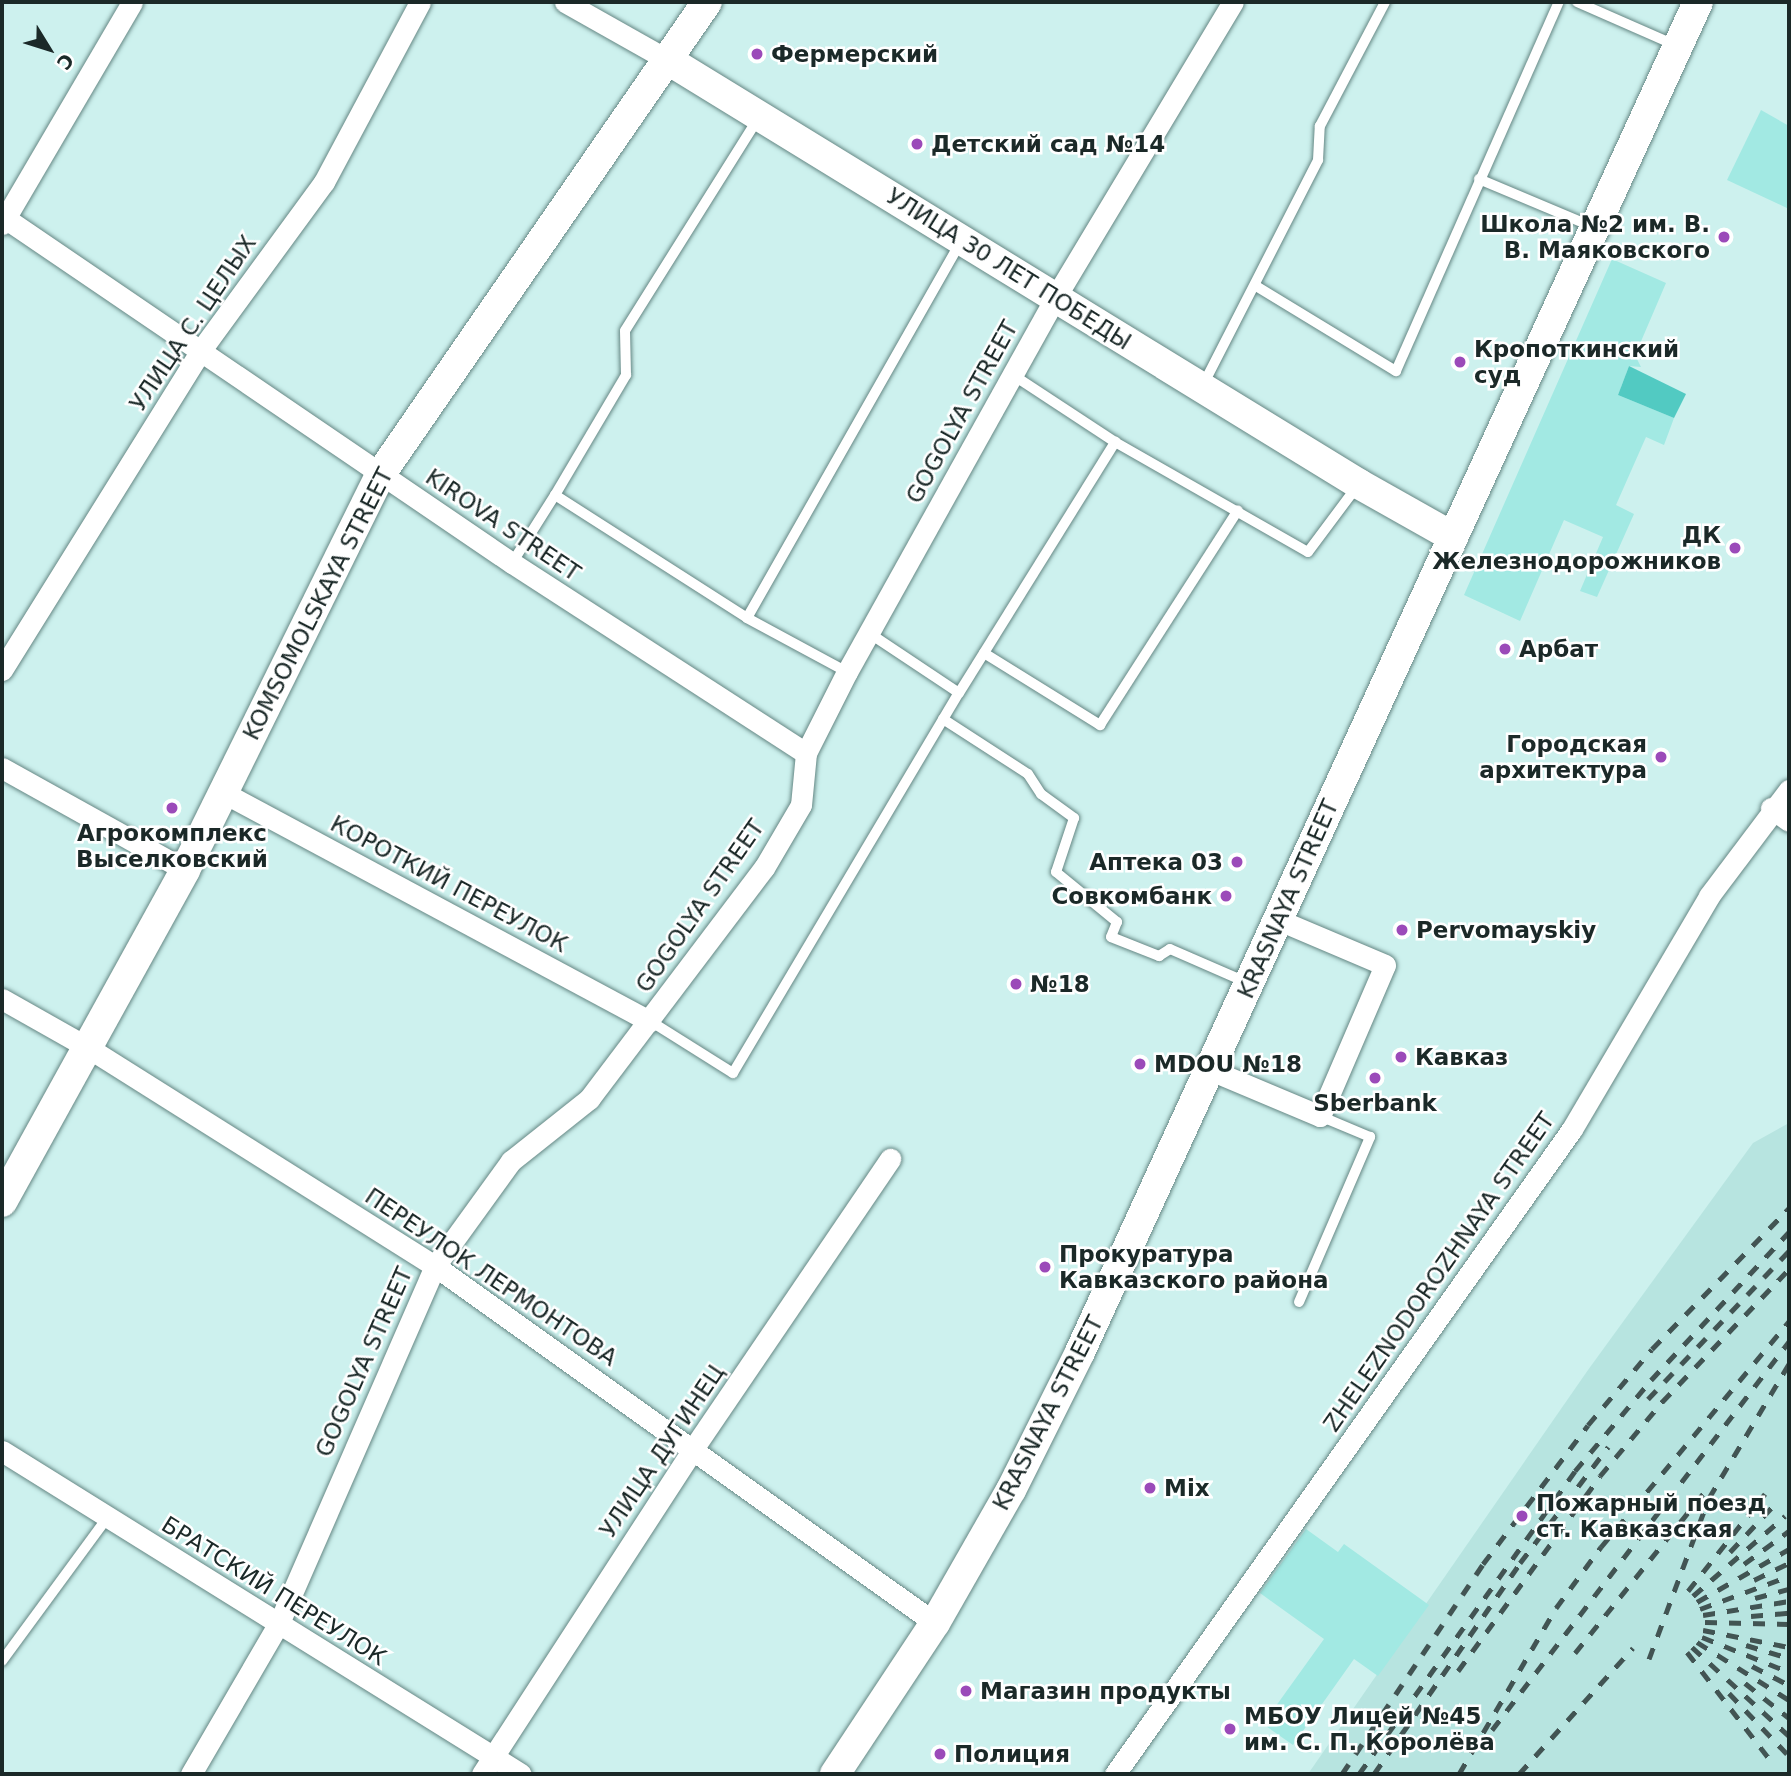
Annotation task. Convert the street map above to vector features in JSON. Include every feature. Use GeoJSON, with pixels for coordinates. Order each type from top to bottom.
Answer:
{"type":"FeatureCollection","features":[{"type":"Feature","properties":{"kind":"main road","name":"KOMSOMOLSKAYA STREET"},"geometry":{"type":"LineString","coordinates":[[2,1202],[185,870],[380,475],[707,2]]}},
{"type":"Feature","properties":{"kind":"main road","name":"KRASNAYA STREET"},"geometry":{"type":"LineString","coordinates":[[835,1774],[935,1623],[1011,1490],[1075,1364],[1213,1070],[1675,46],[1698,2]]}},
{"type":"Feature","properties":{"kind":"main road","name":"УЛИЦА 30 ЛЕТ ПОБЕДЫ"},"geometry":{"type":"LineString","coordinates":[[668,60],[1359,484],[1453,537]]}},
{"type":"Feature","properties":{"kind":"street"},"geometry":{"type":"LineString","coordinates":[[3,220],[132,2]]}},
{"type":"Feature","properties":{"kind":"street","name":"УЛИЦА С. ЦЕЛЫХ"},"geometry":{"type":"LineString","coordinates":[[2,670],[201,350],[324,182],[420,2]]}},
{"type":"Feature","properties":{"kind":"street","name":"УЛИЦА 30 ЛЕТ ПОБЕДЫ"},"geometry":{"type":"LineString","coordinates":[[565,2],[668,60]]}},
{"type":"Feature","properties":{"kind":"street","name":"GOGOLYA STREET"},"geometry":{"type":"LineString","coordinates":[[191,1774],[279,1623],[435,1266],[511,1161],[589,1099],[764,868],[801,806],[806,753],[847,672],[1055,298],[1233,2]]}},
{"type":"Feature","properties":{"kind":"street","name":"KIROVA STREET"},"geometry":{"type":"LineString","coordinates":[[3,220],[201,350],[512,563],[806,753]]}},
{"type":"Feature","properties":{"kind":"street"},"geometry":{"type":"LineString","coordinates":[[2,768],[185,870]]}},
{"type":"Feature","properties":{"kind":"street","name":"ZHELEZNODOROZHNAYA STREET"},"geometry":{"type":"LineString","coordinates":[[1115,1774],[1573,1129],[1709,896],[1771,808],[1789,790]]}},
{"type":"Feature","properties":{"kind":"street","name":"КОРОТКИЙ ПЕРЕУЛОК"},"geometry":{"type":"LineString","coordinates":[[224,793],[650,1021]]}},
{"type":"Feature","properties":{"kind":"street"},"geometry":{"type":"LineString","coordinates":[[1771,808],[1789,821]]}},
{"type":"Feature","properties":{"kind":"street"},"geometry":{"type":"LineString","coordinates":[[1213,1070],[1320,1116],[1385,965],[1279,920]]}},
{"type":"Feature","properties":{"kind":"street","name":"ПЕРЕУЛОК ЛЕРМОНТОВА"},"geometry":{"type":"LineString","coordinates":[[2,999],[87,1047],[435,1266],[935,1623]]}},
{"type":"Feature","properties":{"kind":"street","name":"УЛИЦА ДУГИНЕЦ"},"geometry":{"type":"LineString","coordinates":[[486,1766],[693,1449],[890,1160]]}},
{"type":"Feature","properties":{"kind":"street","name":"БРАТСКИЙ ПЕРЕУЛОК"},"geometry":{"type":"LineString","coordinates":[[2,1451],[279,1623],[486,1766],[520,1774]]}},
{"type":"Feature","properties":{"kind":"lane"},"geometry":{"type":"LineString","coordinates":[[1202,387],[1256,286],[1318,160],[1321,126],[1385,2]]}},
{"type":"Feature","properties":{"kind":"lane"},"geometry":{"type":"LineString","coordinates":[[1256,286],[1396,371],[1559,2]]}},
{"type":"Feature","properties":{"kind":"lane"},"geometry":{"type":"LineString","coordinates":[[1577,2],[1675,46]]}},
{"type":"Feature","properties":{"kind":"lane"},"geometry":{"type":"LineString","coordinates":[[512,563],[626,376],[625,331],[761,115]]}},
{"type":"Feature","properties":{"kind":"lane"},"geometry":{"type":"LineString","coordinates":[[1479,179],[1593,227]]}},
{"type":"Feature","properties":{"kind":"lane"},"geometry":{"type":"LineString","coordinates":[[747,618],[961,241]]}},
{"type":"Feature","properties":{"kind":"lane"},"geometry":{"type":"LineString","coordinates":[[1013,375],[1115,442],[1308,552],[1359,484]]}},
{"type":"Feature","properties":{"kind":"lane"},"geometry":{"type":"LineString","coordinates":[[650,1021],[733,1073],[943,719],[1115,442]]}},
{"type":"Feature","properties":{"kind":"lane"},"geometry":{"type":"LineString","coordinates":[[555,495],[747,618],[847,672]]}},
{"type":"Feature","properties":{"kind":"lane"},"geometry":{"type":"LineString","coordinates":[[984,653],[1100,725],[1238,510]]}},
{"type":"Feature","properties":{"kind":"lane"},"geometry":{"type":"LineString","coordinates":[[869,633],[959,693]]}},
{"type":"Feature","properties":{"kind":"lane"},"geometry":{"type":"LineString","coordinates":[[943,719],[1028,774],[1041,794],[1074,818],[1056,872],[1117,922],[1111,937],[1159,956],[1170,949],[1251,984]]}},
{"type":"Feature","properties":{"kind":"lane"},"geometry":{"type":"LineString","coordinates":[[1299,1302],[1370,1137],[1320,1116]]}},
{"type":"Feature","properties":{"kind":"lane"},"geometry":{"type":"LineString","coordinates":[[2,1661],[107,1518]]}},
{"type":"Feature","properties":{"kind":"shaded area"},"geometry":{"type":"Polygon","coordinates":[[[1761,110],[1789,126],[1789,209],[1727,180],[1761,110]]]}},
{"type":"Feature","properties":{"kind":"shaded area"},"geometry":{"type":"Polygon","coordinates":[[[1612,259],[1666,283],[1639,346],[1648,354],[1636,357],[1641,367],[1629,366],[1618,395],[1674,418],[1664,445],[1646,437],[1616,505],[1634,514],[1597,597],[1580,591],[1603,537],[1564,520],[1520,621],[1464,595],[1612,259]]]}},
{"type":"Feature","properties":{"kind":"shaded area"},"geometry":{"type":"Polygon","coordinates":[[[1629,366],[1686,394],[1674,418],[1618,395],[1629,366]]]}},
{"type":"Feature","properties":{"kind":"shaded area"},"geometry":{"type":"Polygon","coordinates":[[[1789,1123],[1789,1774],[1308,1774],[1588,1370],[1753,1143],[1789,1123]]]}},
{"type":"Feature","properties":{"kind":"shaded area"},"geometry":{"type":"Polygon","coordinates":[[[1306,1529],[1338,1552],[1344,1544],[1429,1605],[1378,1676],[1354,1659],[1293,1745],[1263,1724],[1324,1639],[1260,1593],[1306,1529]]]}},
{"type":"Feature","properties":{"kind":"railway"},"geometry":{"type":"LineString","coordinates":[[1342,1774],[1483,1564],[1588,1425],[1652,1349],[1789,1208]]}},
{"type":"Feature","properties":{"kind":"railway"},"geometry":{"type":"LineString","coordinates":[[1359,1774],[1575,1471],[1651,1380],[1789,1232]]}},
{"type":"Feature","properties":{"kind":"railway"},"geometry":{"type":"LineString","coordinates":[[1648,1399],[1789,1251]]}},
{"type":"Feature","properties":{"kind":"railway"},"geometry":{"type":"LineString","coordinates":[[1458,1671],[1600,1476],[1662,1402],[1789,1269]]}},
{"type":"Feature","properties":{"kind":"railway"},"geometry":{"type":"LineString","coordinates":[[1459,1774],[1556,1608],[1601,1547],[1789,1321]]}},
{"type":"Feature","properties":{"kind":"railway"},"geometry":{"type":"LineString","coordinates":[[1492,1730],[1789,1342]]}},
{"type":"Feature","properties":{"kind":"railway"},"geometry":{"type":"LineString","coordinates":[[1649,1659],[1709,1498],[1789,1364]]}},
{"type":"Feature","properties":{"kind":"railway"},"geometry":{"type":"LineString","coordinates":[[1374,1774],[1520,1563],[1608,1447]]}},
{"type":"Feature","properties":{"kind":"railway"},"geometry":{"type":"LineString","coordinates":[[1575,1653],[1707,1489]]}},
{"type":"Feature","properties":{"kind":"railway"},"geometry":{"type":"LineString","coordinates":[[1688,1591],[1765,1494]]}},
{"type":"Feature","properties":{"kind":"railway"},"geometry":{"type":"LineString","coordinates":[[1730,1552],[1773,1506]]}},
{"type":"Feature","properties":{"kind":"railway"},"geometry":{"type":"LineString","coordinates":[[1693,1596],[1785,1516]]}},
{"type":"Feature","properties":{"kind":"railway"},"geometry":{"type":"LineString","coordinates":[[1744,1564],[1789,1531]]}},
{"type":"Feature","properties":{"kind":"railway"},"geometry":{"type":"LineString","coordinates":[[1697,1602],[1789,1549]]}},
{"type":"Feature","properties":{"kind":"railway"},"geometry":{"type":"LineString","coordinates":[[1754,1580],[1789,1563]]}},
{"type":"Feature","properties":{"kind":"railway"},"geometry":{"type":"LineString","coordinates":[[1700,1609],[1789,1576]]}},
{"type":"Feature","properties":{"kind":"railway"},"geometry":{"type":"LineString","coordinates":[[1755,1598],[1789,1589]]}},
{"type":"Feature","properties":{"kind":"railway"},"geometry":{"type":"LineString","coordinates":[[1703,1615],[1789,1601]]}},
{"type":"Feature","properties":{"kind":"railway"},"geometry":{"type":"LineString","coordinates":[[1751,1616],[1789,1613]]}},
{"type":"Feature","properties":{"kind":"railway"},"geometry":{"type":"LineString","coordinates":[[1705,1622],[1789,1624]]}},
{"type":"Feature","properties":{"kind":"railway"},"geometry":{"type":"LineString","coordinates":[[1703,1630],[1789,1647]]}},
{"type":"Feature","properties":{"kind":"railway"},"geometry":{"type":"LineString","coordinates":[[1702,1637],[1789,1672]]}},
{"type":"Feature","properties":{"kind":"railway"},"geometry":{"type":"LineString","coordinates":[[1697,1642],[1789,1700]]}},
{"type":"Feature","properties":{"kind":"railway"},"geometry":{"type":"LineString","coordinates":[[1746,1645],[1789,1658]]}},
{"type":"Feature","properties":{"kind":"railway"},"geometry":{"type":"LineString","coordinates":[[1692,1647],[1789,1736]]}},
{"type":"Feature","properties":{"kind":"railway"},"geometry":{"type":"LineString","coordinates":[[1519,1774],[1633,1648]]}},
{"type":"Feature","properties":{"kind":"railway"},"geometry":{"type":"LineString","coordinates":[[1687,1652],[1774,1765]]}},
{"type":"Feature","properties":{"kind":"railway"},"geometry":{"type":"LineString","coordinates":[[1752,1666],[1789,1685]]}},
{"type":"Feature","properties":{"kind":"railway"},"geometry":{"type":"LineString","coordinates":[[1745,1683],[1789,1718]]}},
{"type":"Feature","properties":{"kind":"railway"},"geometry":{"type":"LineString","coordinates":[[1729,1693],[1787,1754]]}},
{"type":"Feature","properties":{"kind":"place","name":"Фермерский"},"geometry":{"type":"Point","coordinates":[757,54]}},
{"type":"Feature","properties":{"kind":"place","name":"Детский сад №14"},"geometry":{"type":"Point","coordinates":[917,144]}},
{"type":"Feature","properties":{"kind":"place","name":"Школа №2 им. В. В. Маяковского"},"geometry":{"type":"Point","coordinates":[1724,237]}},
{"type":"Feature","properties":{"kind":"place","name":"Кропоткинский суд"},"geometry":{"type":"Point","coordinates":[1460,362]}},
{"type":"Feature","properties":{"kind":"place","name":"ДК Железнодорожников"},"geometry":{"type":"Point","coordinates":[1735,548]}},
{"type":"Feature","properties":{"kind":"place","name":"Арбат"},"geometry":{"type":"Point","coordinates":[1505,649]}},
{"type":"Feature","properties":{"kind":"place","name":"Городская архитектура"},"geometry":{"type":"Point","coordinates":[1661,757]}},
{"type":"Feature","properties":{"kind":"place","name":"Агрокомплекс Выселковский"},"geometry":{"type":"Point","coordinates":[172,808]}},
{"type":"Feature","properties":{"kind":"place","name":"Аптека 03"},"geometry":{"type":"Point","coordinates":[1237,862]}},
{"type":"Feature","properties":{"kind":"place","name":"Совкомбанк"},"geometry":{"type":"Point","coordinates":[1226,896]}},
{"type":"Feature","properties":{"kind":"place","name":"Pervomayskiy"},"geometry":{"type":"Point","coordinates":[1402,930]}},
{"type":"Feature","properties":{"kind":"place","name":"№18"},"geometry":{"type":"Point","coordinates":[1016,984]}},
{"type":"Feature","properties":{"kind":"place","name":"Кавказ"},"geometry":{"type":"Point","coordinates":[1401,1057]}},
{"type":"Feature","properties":{"kind":"place","name":"MDOU №18"},"geometry":{"type":"Point","coordinates":[1140,1064]}},
{"type":"Feature","properties":{"kind":"place","name":"Sberbank"},"geometry":{"type":"Point","coordinates":[1375,1078]}},
{"type":"Feature","properties":{"kind":"place","name":"Прокуратура Кавказского района"},"geometry":{"type":"Point","coordinates":[1045,1267]}},
{"type":"Feature","properties":{"kind":"place","name":"Mix"},"geometry":{"type":"Point","coordinates":[1150,1488]}},
{"type":"Feature","properties":{"kind":"place","name":"Пожарный поезд ст. Кавказская"},"geometry":{"type":"Point","coordinates":[1522,1516]}},
{"type":"Feature","properties":{"kind":"place","name":"Магазин продукты"},"geometry":{"type":"Point","coordinates":[966,1691]}},
{"type":"Feature","properties":{"kind":"place","name":"МБОУ Лицей №45 им. С. П. Королёва"},"geometry":{"type":"Point","coordinates":[1230,1729]}},
{"type":"Feature","properties":{"kind":"place","name":"Полиция"},"geometry":{"type":"Point","coordinates":[940,1754]}}]}
